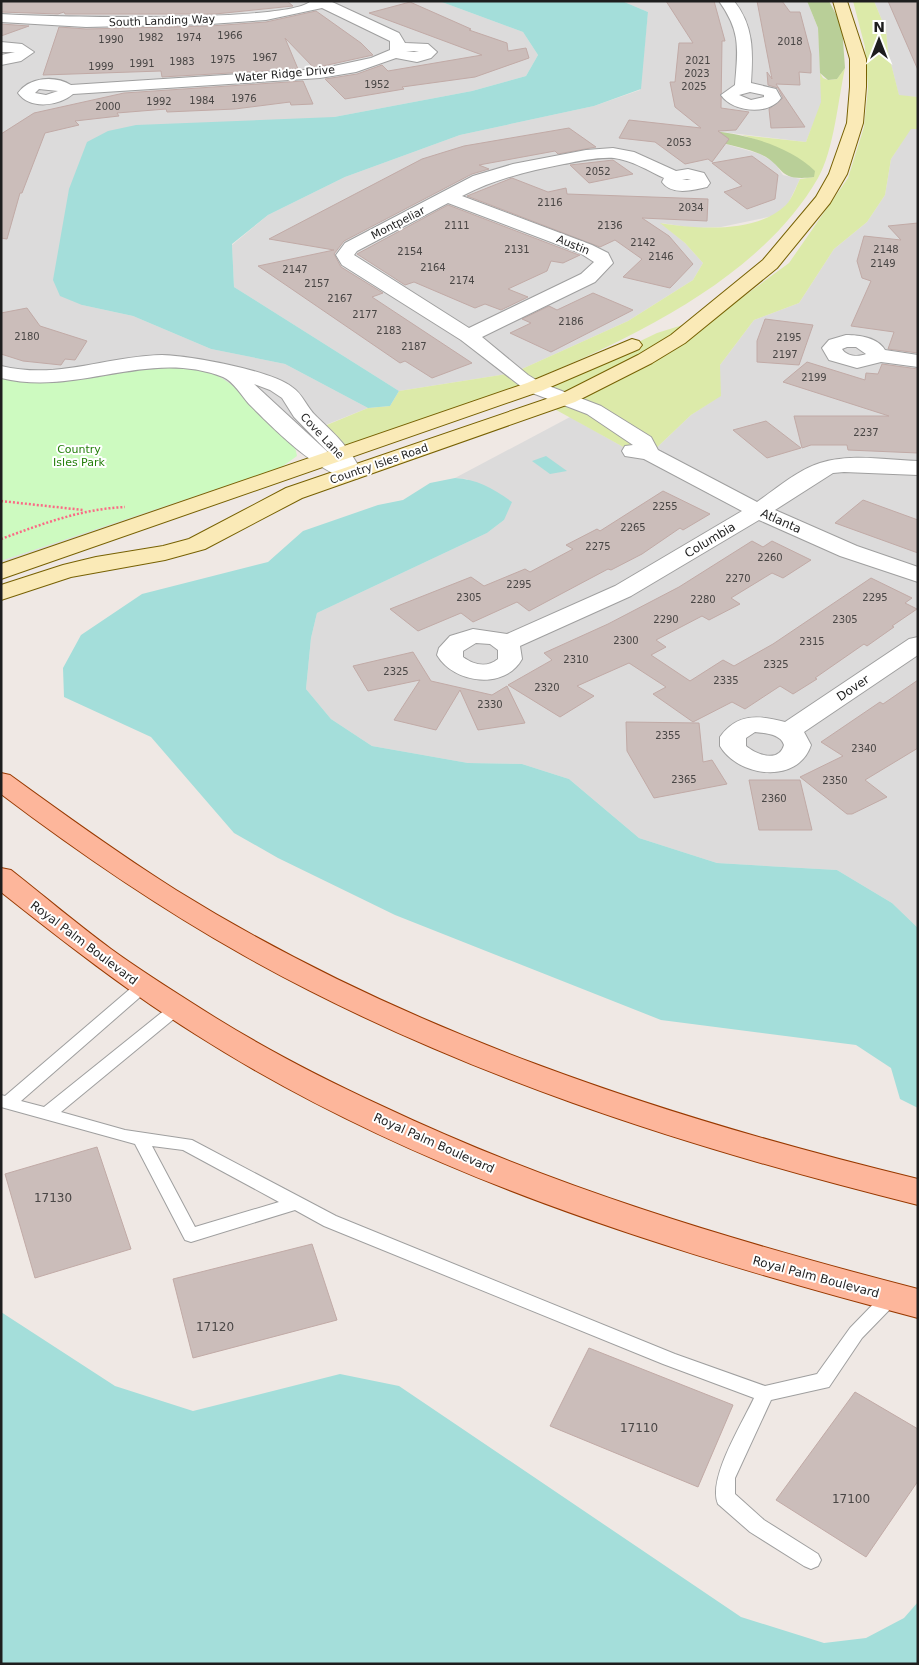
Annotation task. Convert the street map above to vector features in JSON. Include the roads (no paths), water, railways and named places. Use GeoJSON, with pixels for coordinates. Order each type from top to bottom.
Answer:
{"type":"FeatureCollection","features":[{"type":"Feature","properties":{"kind":"main road"},"geometry":{"type":"LineString","coordinates":[[1,781],[63,828],[154,890],[290,968],[374,1009],[463,1048],[626,1109],[722,1140],[918,1192]]}},
{"type":"Feature","properties":{"kind":"main road","name":"Royal Palm Boulevard"},"geometry":{"type":"LineString","coordinates":[[1,877],[83,944],[176,1009],[247,1051],[325,1093],[407,1133],[590,1208],[688,1241],[904,1300]]}},
{"type":"Feature","properties":{"kind":"street"},"geometry":{"type":"LineString","coordinates":[[726,1],[737,12],[742,22],[745,47],[743,88]]}},
{"type":"Feature","properties":{"kind":"street","name":"Country Isles Road"},"geometry":{"type":"LineString","coordinates":[[1,572],[340,463],[558,402],[645,359],[678,339],[770,264],[795,237],[824,199],[838,174],[844,150],[855,123],[858,87],[858,58],[840,1]]}},
{"type":"Feature","properties":{"kind":"street","name":"South Landing Way"},"geometry":{"type":"LineString","coordinates":[[1,18],[81,24],[252,18],[301,10],[320,2]]}},
{"type":"Feature","properties":{"kind":"street","name":"Water Ridge Drive"},"geometry":{"type":"LineString","coordinates":[[68,90],[312,73],[363,65],[384,59],[397,52],[398,41],[394,36],[320,2]]}},
{"type":"Feature","properties":{"kind":"street"},"geometry":{"type":"LineString","coordinates":[[1,47],[18,47],[26,52],[16,58],[1,60]]}},
{"type":"Feature","properties":{"kind":"street","name":"Montpeliar"},"geometry":{"type":"LineString","coordinates":[[534,387],[521,380],[493,354],[468,336],[349,260],[345,255],[351,247],[479,180],[513,169],[595,153],[623,154],[674,176]]}},
{"type":"Feature","properties":{"kind":"street","name":"Austin"},"geometry":{"type":"LineString","coordinates":[[448,197],[586,249],[601,257],[604,263],[588,278],[468,336]]}},
{"type":"Feature","properties":{"kind":"street","name":"Country Isles Road"},"geometry":{"type":"LineString","coordinates":[[1,593],[80,568],[165,554],[197,544],[294,493],[340,463],[601,360],[737,290]]}},
{"type":"Feature","properties":{"kind":"street"},"geometry":{"type":"LineString","coordinates":[[877,355],[918,361]]}},
{"type":"Feature","properties":{"kind":"street","name":"Cove Lane"},"geometry":{"type":"LineString","coordinates":[[1,372],[40,379],[76,376],[148,361],[165,360],[211,367],[232,373],[257,400],[340,463]]}},
{"type":"Feature","properties":{"kind":"street","name":"Atlanta"},"geometry":{"type":"LineString","coordinates":[[534,387],[627,449],[650,454],[758,511],[859,556],[918,575]]}},
{"type":"Feature","properties":{"kind":"street","name":"Columbia"},"geometry":{"type":"LineString","coordinates":[[506,643],[623,591],[758,511],[812,475],[827,468],[844,465],[918,468]]}},
{"type":"Feature","properties":{"kind":"street","name":"Dover"},"geometry":{"type":"LineString","coordinates":[[788,731],[918,644]]}},
{"type":"Feature","properties":{"kind":"lane"},"geometry":{"type":"LineString","coordinates":[[5,1102],[142,986]]}},
{"type":"Feature","properties":{"kind":"lane"},"geometry":{"type":"LineString","coordinates":[[47,1114],[176,1009]]}},
{"type":"Feature","properties":{"kind":"lane"},"geometry":{"type":"LineString","coordinates":[[5,1102],[140,1138],[186,1144],[330,1221],[669,1359],[765,1394],[823,1381],[856,1333],[904,1300]]}},
{"type":"Feature","properties":{"kind":"lane"},"geometry":{"type":"LineString","coordinates":[[140,1138],[192,1235],[296,1203]]}},
{"type":"Feature","properties":{"kind":"lane"},"geometry":{"type":"LineString","coordinates":[[765,1394],[726,1478],[725,1498],[757,1526],[811,1560]]}},
{"type":"Feature","properties":{"kind":"water"},"geometry":{"type":"Polygon","coordinates":[[[439,1],[622,1],[648,12],[641,89],[594,106],[460,135],[345,177],[268,215],[232,244],[234,287],[399,391],[390,406],[368,408],[285,364],[211,349],[133,316],[82,305],[60,296],[53,280],[69,189],[87,142],[108,131],[136,125],[334,117],[472,91],[526,76],[538,55],[523,32],[439,1]]]}},
{"type":"Feature","properties":{"kind":"water"},"geometry":{"type":"Polygon","coordinates":[[[546,456],[567,471],[550,474],[532,461],[546,456]]]}},
{"type":"Feature","properties":{"kind":"water"},"geometry":{"type":"Polygon","coordinates":[[[455,478],[471,480],[499,493],[512,502],[504,520],[487,533],[317,613],[311,638],[306,689],[331,719],[372,746],[468,763],[522,764],[569,779],[639,838],[717,863],[837,870],[892,903],[918,928],[918,1108],[900,1099],[891,1068],[856,1045],[661,1020],[395,915],[278,858],[234,833],[151,737],[64,697],[63,668],[81,635],[142,594],[268,562],[303,531],[378,505],[403,500],[430,483],[455,478]]]}},
{"type":"Feature","properties":{"kind":"water"},"geometry":{"type":"Polygon","coordinates":[[[1,1312],[115,1386],[193,1411],[340,1374],[399,1386],[741,1617],[824,1643],[866,1638],[904,1618],[918,1602],[918,1664],[1,1664],[1,1312]]]}},
{"type":"Feature","properties":{"kind":"park label","name":"Country Isles Park"},"geometry":{"type":"Point","coordinates":[79,455]}}]}
